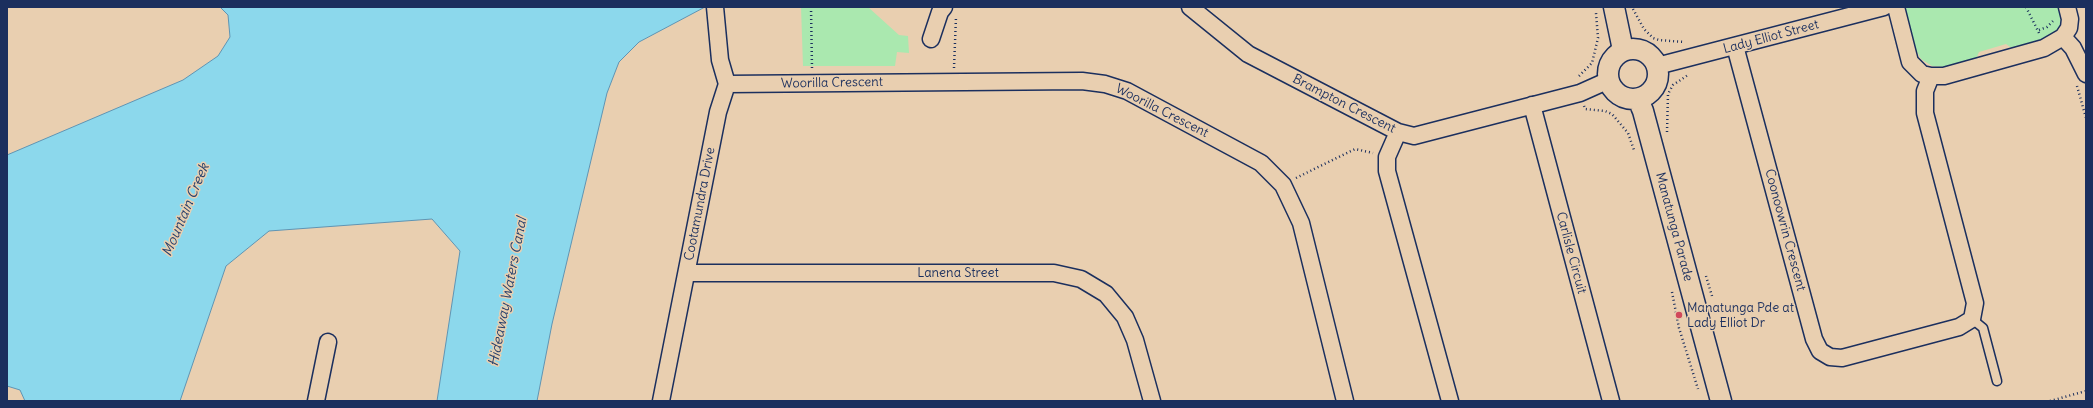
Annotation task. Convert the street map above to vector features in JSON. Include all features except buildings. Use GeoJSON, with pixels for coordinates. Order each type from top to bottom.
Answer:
{"type":"FeatureCollection","features":[{"type":"Feature","properties":{"kind":"street","name":"Brampton Crescent"},"geometry":{"type":"LineString","coordinates":[[1190,7],[1248,54],[1398,132],[1414,136],[1580,93],[1609,80]]}},
{"type":"Feature","properties":{"kind":"street"},"geometry":{"type":"LineString","coordinates":[[1614,7],[1624,50]]}},
{"type":"Feature","properties":{"kind":"street","name":"Lady Elliot Street"},"geometry":{"type":"LineString","coordinates":[[1657,66],[1884,7]]}},
{"type":"Feature","properties":{"kind":"street"},"geometry":{"type":"LineString","coordinates":[[1896,7],[1910,62],[1922,74],[1931,76],[1944,76],[2044,48],[2063,37],[2069,28],[2070,19],[2062,12]]}},
{"type":"Feature","properties":{"kind":"street"},"geometry":{"type":"LineString","coordinates":[[715,9],[720,60],[727,84]]}},
{"type":"Feature","properties":{"kind":"street"},"geometry":{"type":"LineString","coordinates":[[931,39],[940,12],[950,10]]}},
{"type":"Feature","properties":{"kind":"street"},"geometry":{"type":"LineString","coordinates":[[2063,37],[2073,48],[2081,77]]}},
{"type":"Feature","properties":{"kind":"street","name":"Coonoowrin Crescent"},"geometry":{"type":"LineString","coordinates":[[1735,46],[1814,339],[1820,351],[1830,357],[1842,358],[1959,327],[1972,319]]}},
{"type":"Feature","properties":{"kind":"street"},"geometry":{"type":"LineString","coordinates":[[1631,48],[1647,53],[1657,66],[1657,83],[1646,96],[1638,99],[1622,97],[1615,92],[1609,80],[1608,68],[1611,61],[1624,50],[1631,48]]}},
{"type":"Feature","properties":{"kind":"street"},"geometry":{"type":"LineString","coordinates":[[1931,76],[1925,91],[1925,113],[1975,303],[1972,319]]}},
{"type":"Feature","properties":{"kind":"street","name":"Woorilla Crescent"},"geometry":{"type":"LineString","coordinates":[[727,84],[1082,81],[1104,84],[1127,91],[1261,162],[1283,185],[1301,223],[1345,401]]}},
{"type":"Feature","properties":{"kind":"street","name":"Cootamundra Drive"},"geometry":{"type":"LineString","coordinates":[[661,401],[718,112],[727,84]]}},
{"type":"Feature","properties":{"kind":"street","name":"Manatunga Parade"},"geometry":{"type":"LineString","coordinates":[[1638,99],[1643,111],[1721,401]]}},
{"type":"Feature","properties":{"kind":"street","name":"Carlisle Circuit"},"geometry":{"type":"LineString","coordinates":[[1532,105],[1611,401]]}},
{"type":"Feature","properties":{"kind":"street"},"geometry":{"type":"LineString","coordinates":[[1398,132],[1387,157],[1387,171],[1450,401]]}},
{"type":"Feature","properties":{"kind":"street","name":"Lanena Street"},"geometry":{"type":"LineString","coordinates":[[687,273],[1054,273],[1081,279],[1106,294],[1125,317],[1135,340],[1152,401]]}},
{"type":"Feature","properties":{"kind":"street"},"geometry":{"type":"LineString","coordinates":[[316,401],[328,342]]}},
{"type":"Feature","properties":{"kind":"lane"},"geometry":{"type":"LineString","coordinates":[[1972,319],[1982,328],[1998,381]]}},
{"type":"Feature","properties":{"kind":"path"},"geometry":{"type":"LineString","coordinates":[[811,7],[812,83]]}},
{"type":"Feature","properties":{"kind":"path"},"geometry":{"type":"LineString","coordinates":[[1596,7],[1598,38],[1592,63],[1576,79],[1585,109],[1605,111],[1612,114],[1628,133],[1635,152]]}},
{"type":"Feature","properties":{"kind":"path"},"geometry":{"type":"LineString","coordinates":[[1632,7],[1644,29],[1653,38],[1659,40],[1689,42]]}},
{"type":"Feature","properties":{"kind":"path"},"geometry":{"type":"LineString","coordinates":[[2026,7],[2038,30],[2044,48]]}},
{"type":"Feature","properties":{"kind":"path"},"geometry":{"type":"LineString","coordinates":[[950,10],[954,69]]}},
{"type":"Feature","properties":{"kind":"path"},"geometry":{"type":"LineString","coordinates":[[2038,30],[2047,27],[2062,12]]}},
{"type":"Feature","properties":{"kind":"path"},"geometry":{"type":"LineString","coordinates":[[1668,135],[1668,94],[1673,85],[1690,74]]}},
{"type":"Feature","properties":{"kind":"path"},"geometry":{"type":"LineString","coordinates":[[2081,77],[2079,92],[2086,118]]}},
{"type":"Feature","properties":{"kind":"path"},"geometry":{"type":"LineString","coordinates":[[2079,92],[2083,91]]}},
{"type":"Feature","properties":{"kind":"path"},"geometry":{"type":"LineString","coordinates":[[1283,185],[1355,149],[1387,157]]}},
{"type":"Feature","properties":{"kind":"path"},"geometry":{"type":"LineString","coordinates":[[1704,269],[1714,302]]}},
{"type":"Feature","properties":{"kind":"path"},"geometry":{"type":"LineString","coordinates":[[1671,284],[1679,328],[1700,394]]}},
{"type":"Feature","properties":{"kind":"path"},"geometry":{"type":"LineString","coordinates":[[2050,401],[2086,391]]}},
{"type":"Feature","properties":{"kind":"green space"},"geometry":{"type":"Polygon","coordinates":[[[801,7],[868,7],[899,35],[908,36],[909,53],[897,52],[895,66],[803,66],[801,7]]]}},
{"type":"Feature","properties":{"kind":"green space"},"geometry":{"type":"Polygon","coordinates":[[[1904,7],[2061,7],[2062,13],[2061,24],[2057,33],[2049,39],[2013,49],[2006,44],[1979,52],[1976,59],[1944,67],[1932,66],[1921,59],[1915,48],[1904,7]]]}},
{"type":"Feature","properties":{"kind":"water"},"geometry":{"type":"Polygon","coordinates":[[[220,7],[705,7],[639,42],[619,62],[607,93],[552,324],[537,401],[437,401],[460,251],[432,219],[269,231],[226,266],[180,401],[25,401],[20,390],[7,386],[7,155],[183,80],[218,56],[230,37],[228,15],[220,7]]]}},
{"type":"Feature","properties":{"kind":"place","name":"Manatunga Pde at Lady Elliot Dr"},"geometry":{"type":"Point","coordinates":[1679,315]}},
{"type":"Feature","properties":{"kind":"water label","name":"Mountain Creek"},"geometry":{"type":"Point","coordinates":[186,210]}},
{"type":"Feature","properties":{"kind":"water label","name":"Hideaway Waters Canal"},"geometry":{"type":"Point","coordinates":[508,292]}}]}
